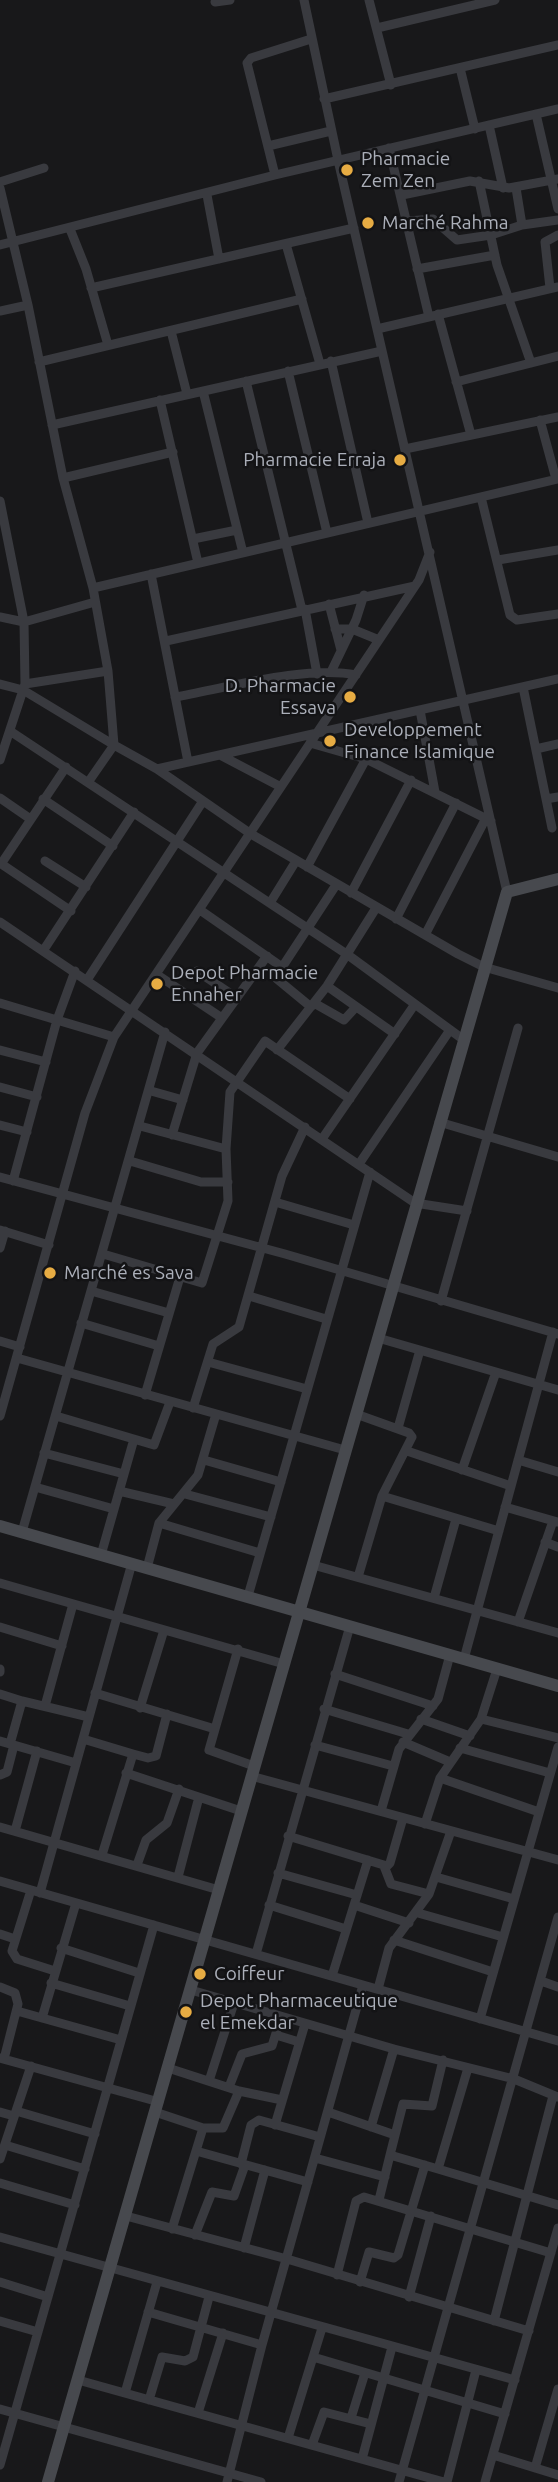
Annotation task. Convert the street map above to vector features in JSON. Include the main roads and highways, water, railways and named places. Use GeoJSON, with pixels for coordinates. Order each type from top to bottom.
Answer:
{"type":"FeatureCollection","features":[{"type":"Feature","properties":{"kind":"place","name":"Pharmacie Zem Zen"},"geometry":{"type":"Point","coordinates":[347,170]}},
{"type":"Feature","properties":{"kind":"place","name":"Marché Rahma"},"geometry":{"type":"Point","coordinates":[368,223]}},
{"type":"Feature","properties":{"kind":"place","name":"Pharmacie Erraja"},"geometry":{"type":"Point","coordinates":[400,460]}},
{"type":"Feature","properties":{"kind":"place","name":"D. Pharmacie Essava"},"geometry":{"type":"Point","coordinates":[350,697]}},
{"type":"Feature","properties":{"kind":"place","name":"Developpement Finance Islamique"},"geometry":{"type":"Point","coordinates":[330,741]}},
{"type":"Feature","properties":{"kind":"place","name":"Depot Pharmacie Ennaher"},"geometry":{"type":"Point","coordinates":[157,984]}},
{"type":"Feature","properties":{"kind":"place","name":"Marché es Sava"},"geometry":{"type":"Point","coordinates":[50,1273]}},
{"type":"Feature","properties":{"kind":"place","name":"Coiffeur"},"geometry":{"type":"Point","coordinates":[200,1974]}},
{"type":"Feature","properties":{"kind":"place","name":"Depot Pharmaceutique el Emekdar"},"geometry":{"type":"Point","coordinates":[186,2012]}}]}
